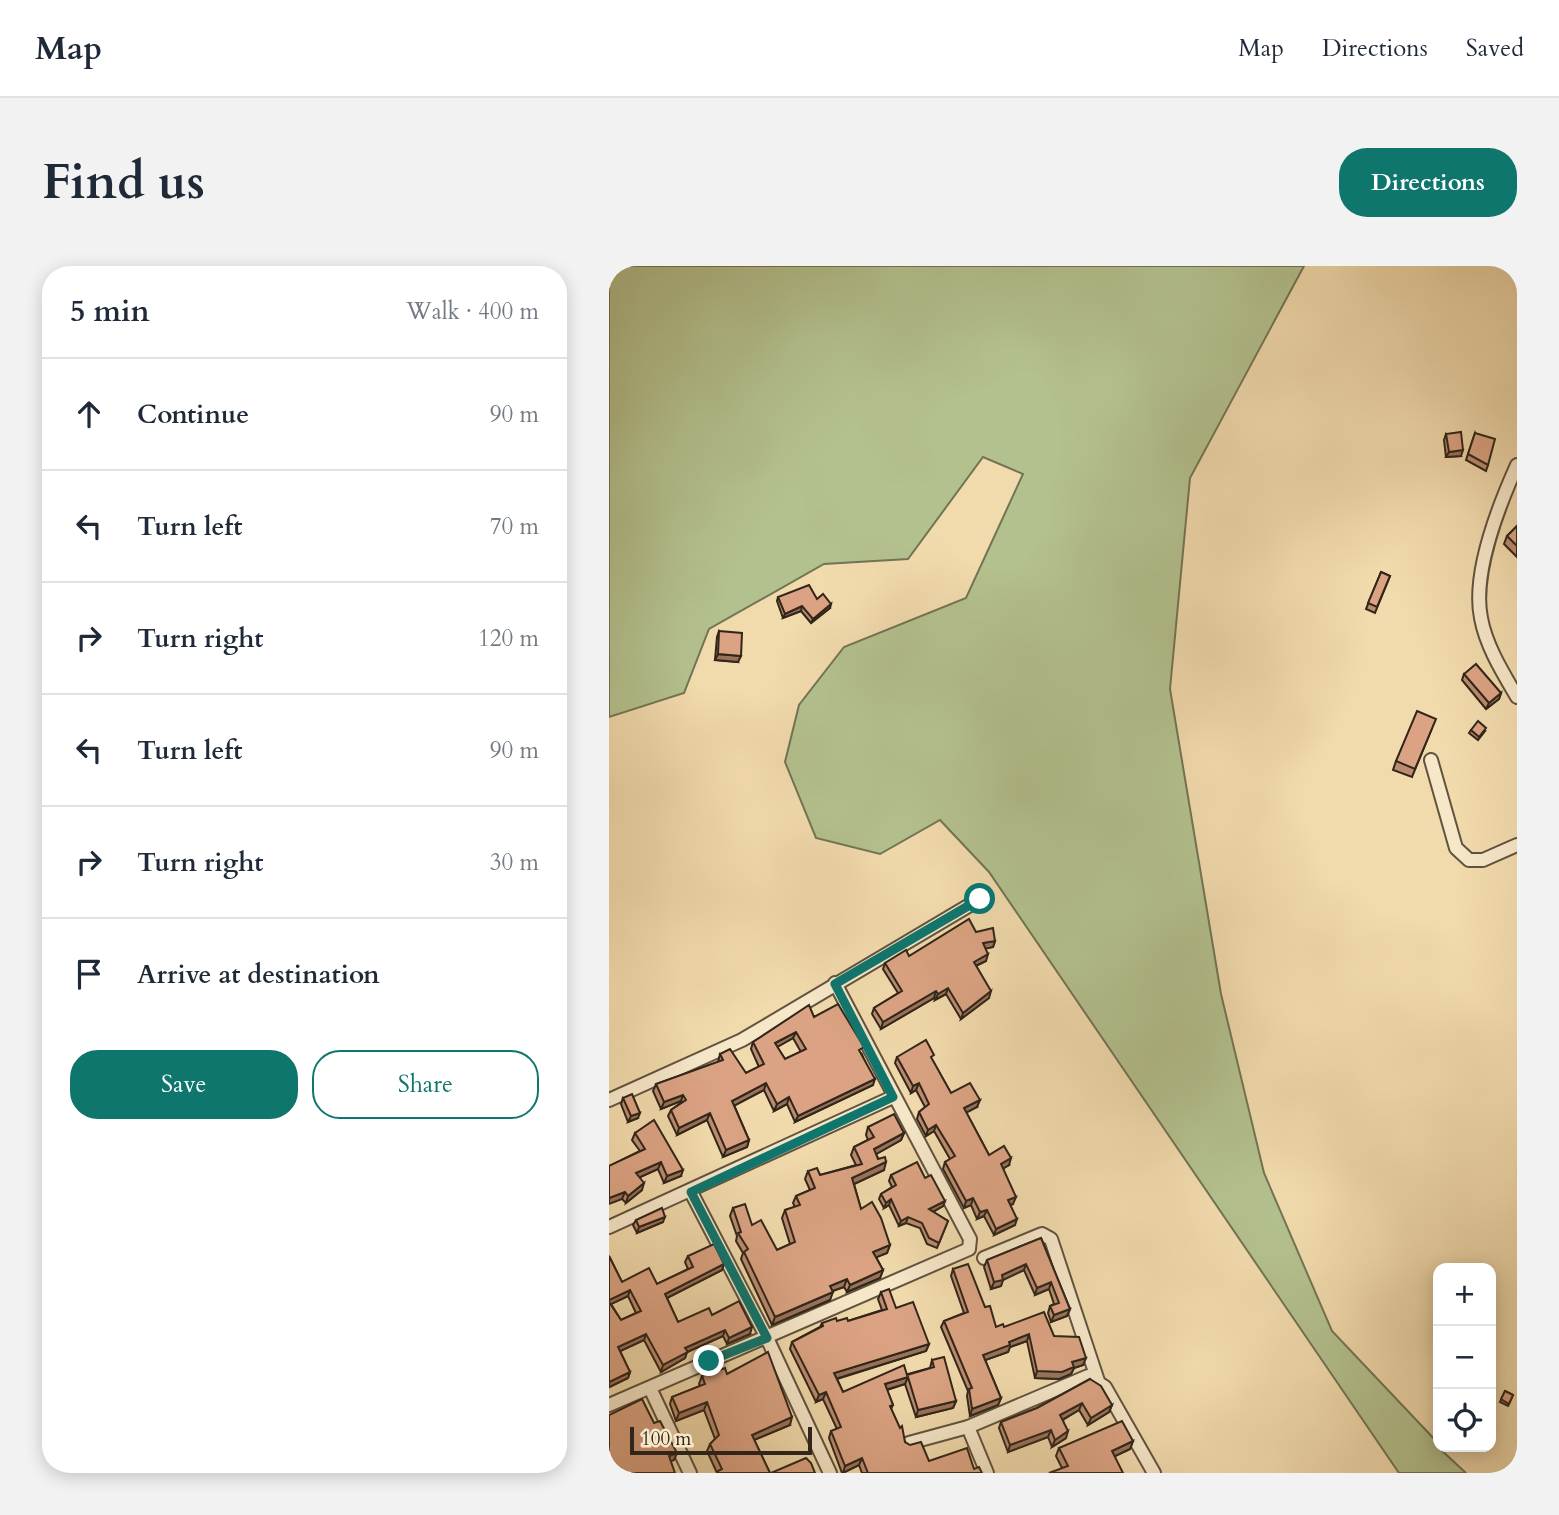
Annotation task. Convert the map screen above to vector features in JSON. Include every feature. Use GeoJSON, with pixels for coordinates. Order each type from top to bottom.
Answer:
{"type":"FeatureCollection","features":[{"type":"Feature","properties":{"kind":"street"},"geometry":{"type":"LineString","coordinates":[[1517,465],[1502,499],[1487,547],[1479,606],[1486,636],[1517,697]]}},
{"type":"Feature","properties":{"kind":"street"},"geometry":{"type":"LineString","coordinates":[[1431,760],[1456,848],[1469,860],[1483,860],[1517,845]]}},
{"type":"Feature","properties":{"kind":"street"},"geometry":{"type":"LineString","coordinates":[[609,1100],[742,1040],[980,899]]}},
{"type":"Feature","properties":{"kind":"street"},"geometry":{"type":"LineString","coordinates":[[609,1405],[969,1249],[970,1239],[835,984]]}},
{"type":"Feature","properties":{"kind":"street"},"geometry":{"type":"LineString","coordinates":[[609,1227],[691,1192],[893,1097]]}},
{"type":"Feature","properties":{"kind":"street"},"geometry":{"type":"LineString","coordinates":[[691,1192],[767,1338],[830,1473]]}},
{"type":"Feature","properties":{"kind":"street"},"geometry":{"type":"LineString","coordinates":[[984,1258],[1042,1234],[1051,1239],[1098,1381]]}},
{"type":"Feature","properties":{"kind":"street"},"geometry":{"type":"LineString","coordinates":[[909,1443],[968,1427],[1088,1376],[1105,1387],[1154,1473]]}},
{"type":"Feature","properties":{"kind":"street"},"geometry":{"type":"LineString","coordinates":[[650,1388],[690,1473]]}},
{"type":"Feature","properties":{"kind":"street"},"geometry":{"type":"LineString","coordinates":[[968,1427],[986,1473]]}},
{"type":"Feature","properties":{"kind":"green space"},"geometry":{"type":"Polygon","coordinates":[[[609,266],[1304,266],[1190,478],[1170,689],[1221,994],[1264,1173],[1332,1331],[1433,1438],[1433,1452],[1443,1452],[1466,1473],[1399,1473],[989,872],[940,820],[880,854],[816,838],[785,762],[799,705],[844,647],[966,598],[1023,474],[983,457],[908,559],[824,564],[709,629],[684,693],[609,717],[609,266]]]}},
{"type":"Feature","properties":{"kind":"building"},"geometry":{"type":"Polygon","coordinates":[[[1461,432],[1463,450],[1449,452],[1446,434],[1461,432]]]}},
{"type":"Feature","properties":{"kind":"building"},"geometry":{"type":"Polygon","coordinates":[[[1475,433],[1495,439],[1488,465],[1468,454],[1475,433]]]}},
{"type":"Feature","properties":{"kind":"building"},"geometry":{"type":"Polygon","coordinates":[[[1517,526],[1517,546],[1507,536],[1517,526]]]}},
{"type":"Feature","properties":{"kind":"building"},"geometry":{"type":"Polygon","coordinates":[[[1381,572],[1390,576],[1377,607],[1368,603],[1381,572]]]}},
{"type":"Feature","properties":{"kind":"building"},"geometry":{"type":"Polygon","coordinates":[[[809,585],[817,599],[823,594],[831,604],[813,619],[802,606],[785,614],[778,597],[809,585]]]}},
{"type":"Feature","properties":{"kind":"building"},"geometry":{"type":"Polygon","coordinates":[[[719,631],[742,633],[741,656],[718,654],[719,631]]]}},
{"type":"Feature","properties":{"kind":"building"},"geometry":{"type":"Polygon","coordinates":[[[1476,664],[1501,693],[1489,703],[1464,674],[1476,664]]]}},
{"type":"Feature","properties":{"kind":"building"},"geometry":{"type":"Polygon","coordinates":[[[1417,711],[1436,719],[1415,769],[1396,761],[1417,711]]]}},
{"type":"Feature","properties":{"kind":"building"},"geometry":{"type":"Polygon","coordinates":[[[1478,721],[1486,728],[1479,737],[1471,730],[1478,721]]]}},
{"type":"Feature","properties":{"kind":"building"},"geometry":{"type":"Polygon","coordinates":[[[969,919],[976,932],[993,928],[995,941],[983,943],[988,954],[974,962],[991,991],[963,1013],[948,988],[938,994],[936,991],[883,1022],[874,1008],[902,991],[885,963],[906,950],[909,956],[969,919]]]}},
{"type":"Feature","properties":{"kind":"building"},"geometry":{"type":"Polygon","coordinates":[[[838,1004],[864,1047],[859,1050],[875,1079],[798,1116],[789,1097],[777,1104],[766,1083],[732,1101],[749,1140],[726,1150],[710,1113],[679,1128],[671,1110],[686,1100],[683,1095],[664,1102],[656,1084],[723,1060],[720,1054],[730,1049],[746,1073],[764,1064],[753,1042],[809,1005],[814,1017],[838,1004]],[[796,1032],[775,1043],[785,1059],[806,1049],[796,1032]]]}},
{"type":"Feature","properties":{"kind":"building"},"geometry":{"type":"Polygon","coordinates":[[[926,1040],[934,1055],[931,1057],[951,1093],[970,1083],[980,1100],[964,1108],[989,1155],[1004,1146],[1011,1158],[1001,1164],[1016,1197],[1008,1200],[1017,1219],[996,1229],[987,1210],[980,1212],[973,1198],[966,1201],[945,1162],[955,1156],[936,1125],[928,1130],[919,1112],[929,1104],[919,1083],[913,1086],[897,1057],[926,1040]]]}},
{"type":"Feature","properties":{"kind":"building"},"geometry":{"type":"Polygon","coordinates":[[[632,1094],[640,1113],[631,1116],[623,1098],[632,1094]]]}},
{"type":"Feature","properties":{"kind":"building"},"geometry":{"type":"Polygon","coordinates":[[[894,1114],[904,1133],[874,1149],[878,1159],[885,1157],[886,1162],[852,1178],[861,1209],[872,1202],[881,1218],[890,1245],[873,1252],[883,1270],[850,1285],[847,1279],[830,1286],[833,1292],[775,1317],[744,1252],[748,1249],[738,1233],[741,1232],[733,1208],[745,1204],[752,1225],[761,1220],[777,1250],[795,1242],[785,1210],[800,1205],[796,1196],[815,1188],[808,1171],[817,1168],[820,1175],[862,1164],[854,1147],[874,1137],[868,1127],[894,1114]]]}},
{"type":"Feature","properties":{"kind":"building"},"geometry":{"type":"Polygon","coordinates":[[[654,1120],[683,1170],[667,1176],[661,1162],[636,1173],[644,1183],[628,1196],[625,1192],[609,1198],[609,1166],[645,1149],[635,1133],[654,1120]]]}},
{"type":"Feature","properties":{"kind":"building"},"geometry":{"type":"Polygon","coordinates":[[[917,1162],[925,1178],[931,1175],[945,1201],[929,1209],[948,1221],[939,1243],[929,1238],[922,1223],[908,1217],[901,1221],[891,1199],[886,1203],[881,1194],[896,1185],[891,1175],[917,1162]]]}},
{"type":"Feature","properties":{"kind":"building"},"geometry":{"type":"Polygon","coordinates":[[[662,1208],[665,1217],[639,1227],[636,1220],[662,1208]]]}},
{"type":"Feature","properties":{"kind":"building"},"geometry":{"type":"Polygon","coordinates":[[[1041,1238],[1070,1309],[1054,1315],[1050,1306],[1059,1303],[1051,1282],[1037,1288],[1026,1264],[1002,1275],[1003,1280],[994,1282],[987,1260],[1041,1238]]]}},
{"type":"Feature","properties":{"kind":"building"},"geometry":{"type":"Polygon","coordinates":[[[714,1244],[724,1264],[665,1294],[678,1322],[709,1308],[712,1315],[739,1301],[752,1327],[729,1338],[725,1330],[685,1348],[688,1352],[663,1365],[646,1334],[618,1347],[630,1372],[609,1382],[609,1302],[621,1320],[641,1311],[630,1290],[609,1300],[609,1256],[622,1282],[649,1268],[657,1284],[693,1267],[688,1256],[714,1244]]]}},
{"type":"Feature","properties":{"kind":"building"},"geometry":{"type":"Polygon","coordinates":[[[968,1264],[985,1307],[990,1306],[996,1327],[1003,1324],[1004,1327],[1044,1312],[1054,1336],[1079,1337],[1086,1358],[1072,1362],[1074,1367],[1062,1372],[1037,1371],[1029,1334],[1009,1342],[1010,1345],[983,1355],[1001,1398],[972,1409],[969,1389],[972,1388],[944,1321],[968,1312],[953,1269],[968,1264]]]}},
{"type":"Feature","properties":{"kind":"building"},"geometry":{"type":"Polygon","coordinates":[[[889,1289],[896,1308],[913,1302],[929,1344],[834,1373],[843,1392],[904,1365],[907,1375],[934,1367],[932,1360],[944,1357],[956,1401],[918,1410],[908,1377],[885,1384],[893,1405],[890,1406],[900,1428],[902,1426],[905,1442],[910,1445],[921,1442],[929,1461],[967,1448],[974,1469],[979,1467],[982,1473],[868,1473],[862,1458],[845,1466],[831,1431],[841,1427],[826,1392],[819,1395],[792,1342],[823,1326],[822,1323],[836,1318],[837,1321],[847,1318],[848,1321],[887,1309],[881,1292],[889,1289]]]}},
{"type":"Feature","properties":{"kind":"building"},"geometry":{"type":"Polygon","coordinates":[[[768,1352],[792,1417],[752,1435],[770,1473],[718,1473],[722,1469],[710,1444],[719,1435],[707,1402],[679,1413],[672,1397],[705,1384],[702,1376],[725,1368],[727,1374],[768,1352]]]}},
{"type":"Feature","properties":{"kind":"building"},"geometry":{"type":"Polygon","coordinates":[[[1090,1379],[1101,1386],[1112,1405],[1091,1418],[1082,1403],[1060,1415],[1068,1431],[1055,1440],[1051,1430],[1010,1445],[1001,1422],[1037,1408],[1090,1379]]]}},
{"type":"Feature","properties":{"kind":"building"},"geometry":{"type":"Polygon","coordinates":[[[1505,1391],[1513,1395],[1509,1404],[1501,1399],[1505,1391]]]}},
{"type":"Feature","properties":{"kind":"building"},"geometry":{"type":"Polygon","coordinates":[[[642,1399],[654,1423],[660,1421],[677,1453],[669,1456],[675,1473],[611,1473],[609,1415],[642,1399]]]}},
{"type":"Feature","properties":{"kind":"building"},"geometry":{"type":"Polygon","coordinates":[[[1122,1421],[1133,1441],[1112,1451],[1123,1473],[1049,1473],[1068,1466],[1059,1448],[1122,1421]]]}},
{"type":"Feature","properties":{"kind":"building"},"geometry":{"type":"Polygon","coordinates":[[[806,1458],[815,1473],[771,1473],[806,1458]]]}},
{"type":"Feature","properties":{"kind":"route"},"geometry":{"type":"LineString","coordinates":[[709,1361],[767,1338],[691,1192],[893,1097],[835,984],[980,899]]}}]}
